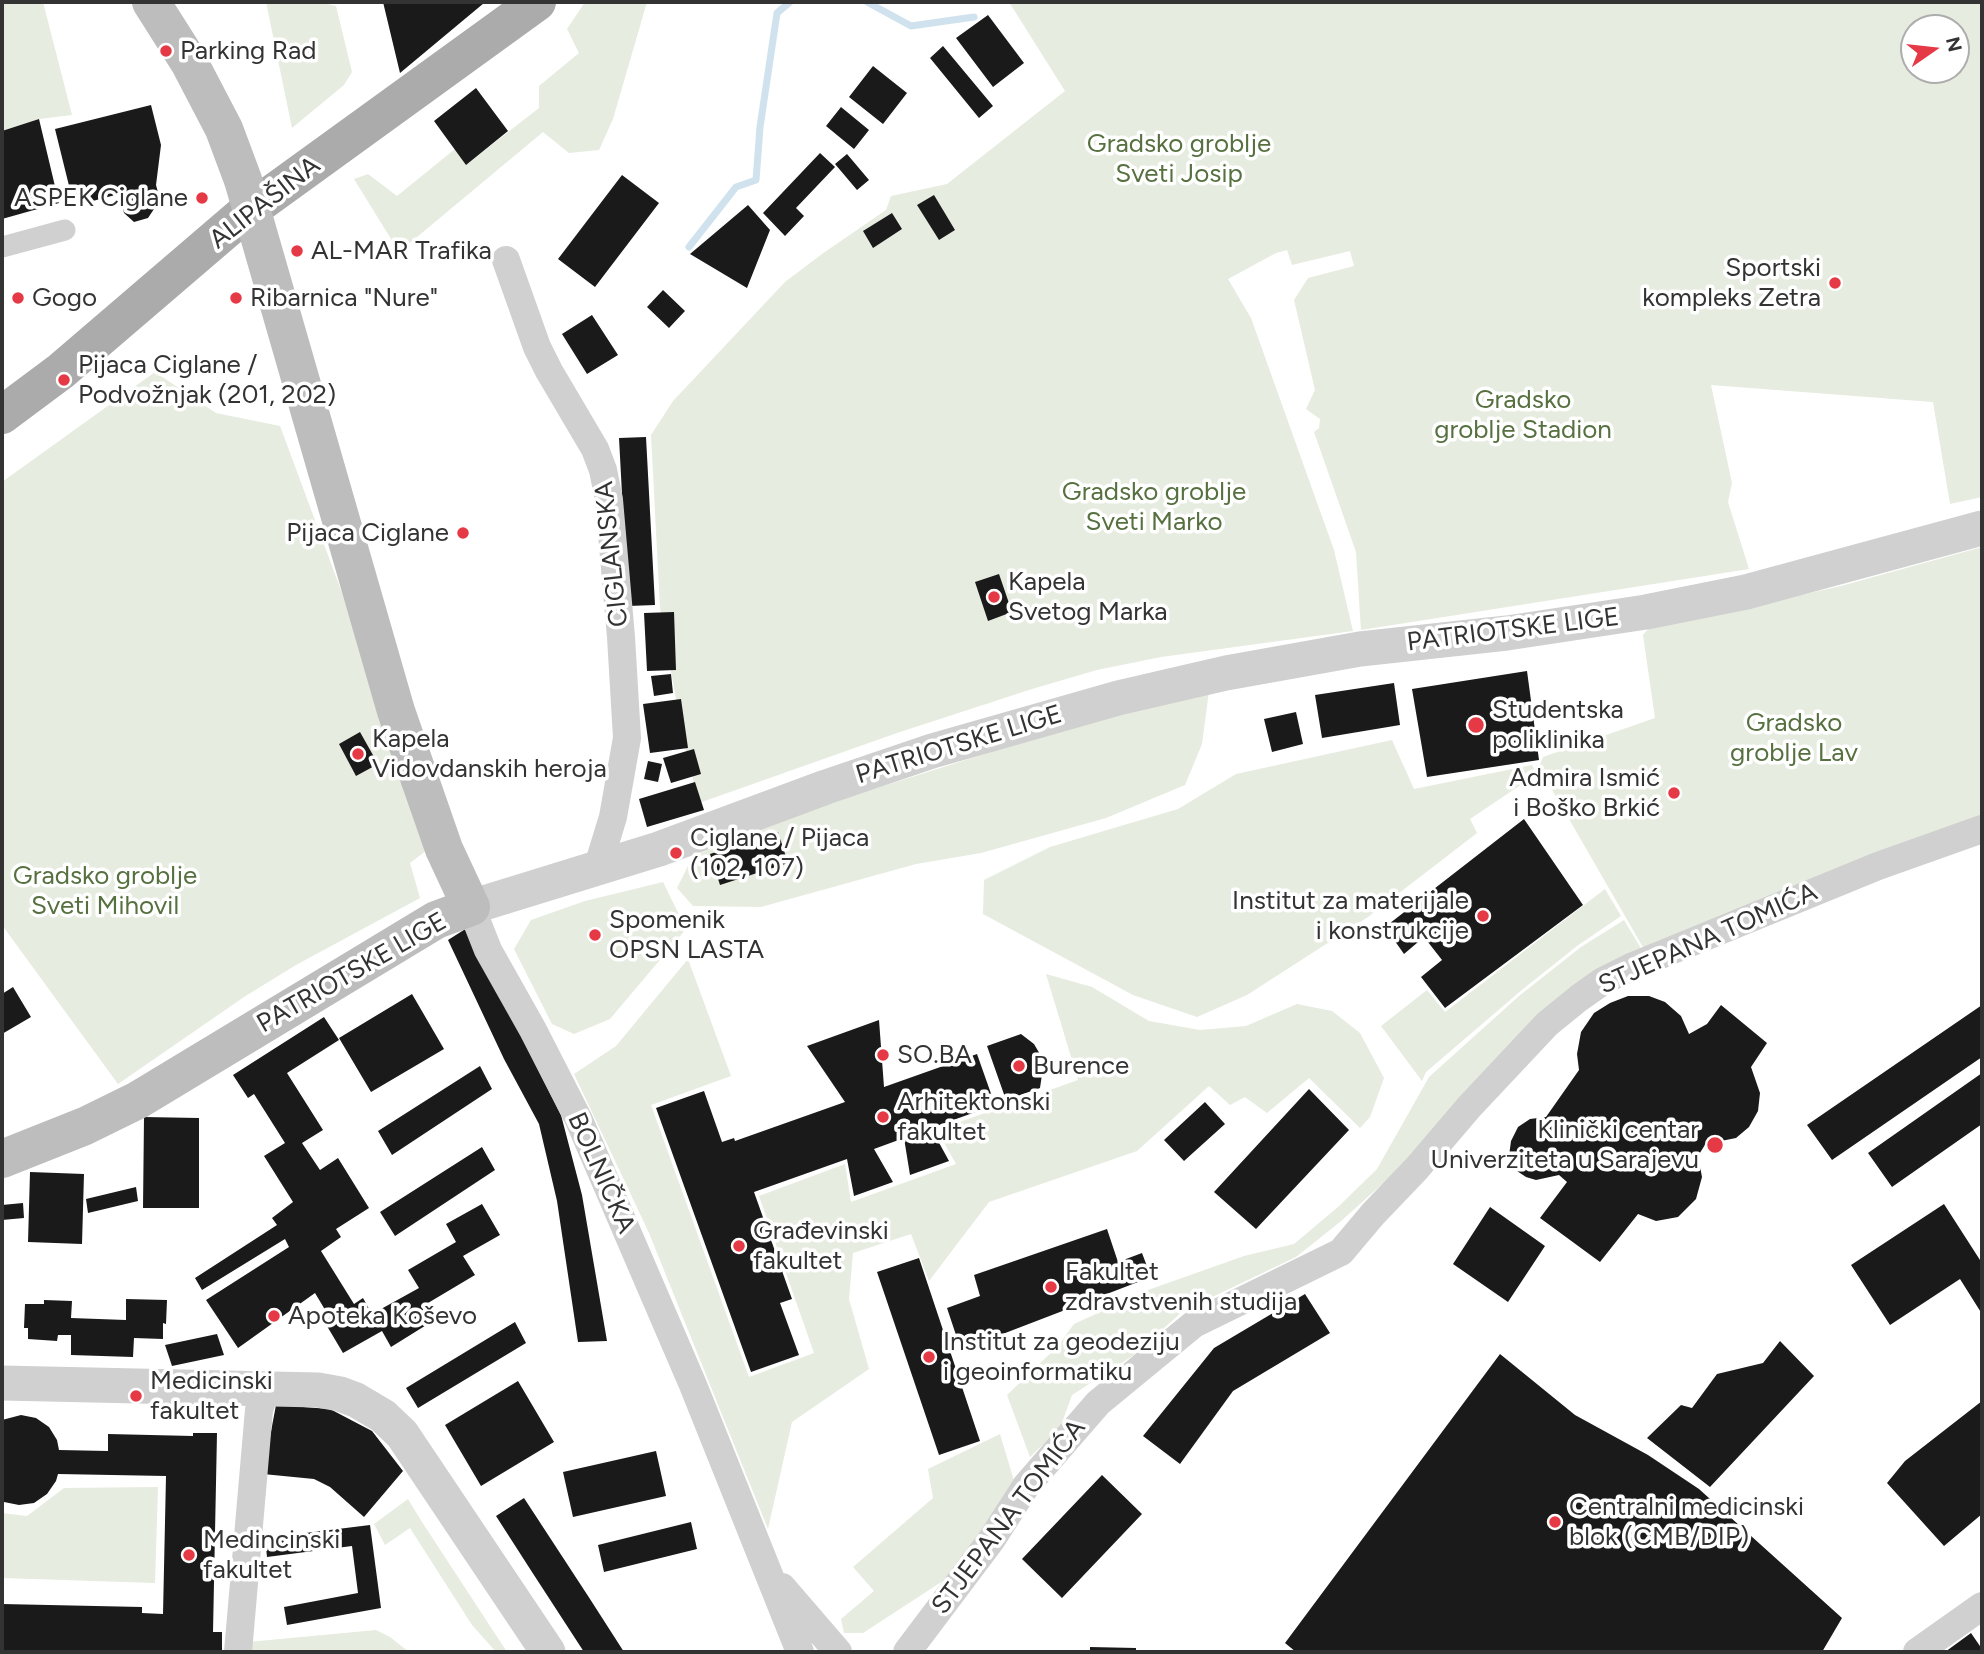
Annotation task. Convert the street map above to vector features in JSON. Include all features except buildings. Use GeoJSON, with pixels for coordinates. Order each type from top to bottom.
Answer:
{"type":"FeatureCollection","features":[{"type":"Feature","properties":{"kind":"main road","name":"BOLNIČKA"},"geometry":{"type":"LineString","coordinates":[[151,2],[189,62],[218,118],[243,180],[396,710],[444,849],[471,907]]}},
{"type":"Feature","properties":{"kind":"main road","name":"ALIPAŠINA"},"geometry":{"type":"LineString","coordinates":[[2,415],[61,371],[243,215],[537,2]]}},
{"type":"Feature","properties":{"kind":"main road","name":"PATRIOTSKE LIGE"},"geometry":{"type":"LineString","coordinates":[[2,1159],[85,1126],[138,1100],[436,920],[471,907]]}},
{"type":"Feature","properties":{"kind":"street"},"geometry":{"type":"LineString","coordinates":[[2,247],[65,230]]}},
{"type":"Feature","properties":{"kind":"street","name":"CIGLANSKA"},"geometry":{"type":"LineString","coordinates":[[506,260],[537,347],[595,449],[603,470],[609,500],[627,738],[613,817],[598,866]]}},
{"type":"Feature","properties":{"kind":"street","name":"PATRIOTSKE LIGE"},"geometry":{"type":"LineString","coordinates":[[471,907],[670,845],[932,751],[1118,698],[1226,673],[1360,649],[1507,633],[1646,612],[1746,592],[1982,528]]}},
{"type":"Feature","properties":{"kind":"street","name":"STJEPANA TOMIĆA"},"geometry":{"type":"LineString","coordinates":[[907,1652],[992,1539],[1026,1486],[1098,1403],[1194,1324],[1341,1252],[1418,1168],[1469,1107],[1547,1024],[1603,981],[1631,967],[1878,866],[1982,829]]}},
{"type":"Feature","properties":{"kind":"street","name":"BOLNIČKA"},"geometry":{"type":"LineString","coordinates":[[471,907],[488,950],[579,1120],[693,1385],[800,1652]]}},
{"type":"Feature","properties":{"kind":"street"},"geometry":{"type":"LineString","coordinates":[[2,1384],[318,1390],[356,1400],[393,1424],[402,1434],[548,1652]]}},
{"type":"Feature","properties":{"kind":"street"},"geometry":{"type":"LineString","coordinates":[[238,1652],[260,1410],[266,1389]]}},
{"type":"Feature","properties":{"kind":"street","name":"BOLNIČKA"},"geometry":{"type":"LineString","coordinates":[[769,1572],[838,1652]]}},
{"type":"Feature","properties":{"kind":"street"},"geometry":{"type":"LineString","coordinates":[[1917,1652],[1982,1606]]}},
{"type":"Feature","properties":{"kind":"green space"},"geometry":{"type":"Polygon","coordinates":[[[2,2],[43,2],[72,115],[39,119],[2,131],[2,2]]]}},
{"type":"Feature","properties":{"kind":"green space"},"geometry":{"type":"Polygon","coordinates":[[[266,2],[319,2],[336,6],[352,72],[344,85],[292,128],[266,2]]]}},
{"type":"Feature","properties":{"kind":"green space"},"geometry":{"type":"Polygon","coordinates":[[[585,2],[647,2],[613,119],[599,150],[569,153],[543,132],[399,252],[354,179],[368,174],[397,196],[455,149],[467,164],[539,108],[539,86],[579,53],[567,29],[585,2]]]}},
{"type":"Feature","properties":{"kind":"green space"},"geometry":{"type":"Polygon","coordinates":[[[1009,2],[1982,2],[1982,497],[1950,504],[1933,402],[1711,385],[1732,483],[1728,502],[1749,569],[1361,630],[1356,552],[1314,432],[1319,428],[1320,419],[1306,409],[1315,390],[1294,300],[1308,278],[1354,266],[1350,251],[1292,265],[1287,250],[1276,253],[1228,279],[1251,318],[1334,550],[1353,631],[1161,657],[1097,670],[897,733],[699,803],[683,739],[660,608],[651,435],[673,401],[785,282],[886,210],[891,196],[947,184],[1065,91],[1009,2]]]}},
{"type":"Feature","properties":{"kind":"green space","name":"Gradsko groblje Sveti Mihovil"},"geometry":{"type":"Polygon","coordinates":[[[155,372],[216,413],[280,426],[387,714],[427,850],[410,863],[420,898],[296,965],[244,997],[118,1084],[2,925],[2,482],[155,372]]]}},
{"type":"Feature","properties":{"kind":"green space","name":"Gradsko groblje Lav"},"geometry":{"type":"Polygon","coordinates":[[[1982,547],[1982,816],[1644,949],[1539,767],[1543,757],[1655,718],[1643,635],[1648,629],[1841,586],[1982,547]]]}},
{"type":"Feature","properties":{"kind":"green space"},"geometry":{"type":"Polygon","coordinates":[[[1209,691],[1202,744],[1185,785],[1106,818],[981,853],[916,864],[761,907],[693,906],[677,888],[693,856],[792,815],[1095,719],[1209,691]]]}},
{"type":"Feature","properties":{"kind":"green space"},"geometry":{"type":"Polygon","coordinates":[[[1392,740],[1414,789],[1532,765],[1537,774],[1470,819],[1477,833],[1368,917],[1247,995],[1197,1017],[1133,995],[983,914],[984,880],[1050,847],[1178,809],[1236,774],[1392,740]]]}},
{"type":"Feature","properties":{"kind":"green space"},"geometry":{"type":"Polygon","coordinates":[[[663,882],[686,929],[610,1019],[574,1034],[552,1024],[514,949],[531,920],[585,901],[663,882]]]}},
{"type":"Feature","properties":{"kind":"green space"},"geometry":{"type":"Polygon","coordinates":[[[1605,889],[1621,916],[1577,946],[1523,989],[1426,1072],[1422,1081],[1381,1026],[1427,990],[1445,1012],[1605,889]]]}},
{"type":"Feature","properties":{"kind":"green space"},"geometry":{"type":"Polygon","coordinates":[[[1624,920],[1642,950],[1340,1222],[1296,1257],[1183,1311],[1134,1355],[1072,1395],[1060,1428],[1030,1457],[1007,1395],[1058,1346],[1074,1324],[1148,1290],[1244,1256],[1294,1244],[1377,1169],[1429,1077],[1519,996],[1581,947],[1624,920]]]}},
{"type":"Feature","properties":{"kind":"green space"},"geometry":{"type":"Polygon","coordinates":[[[688,959],[731,1076],[651,1105],[749,1377],[814,1353],[759,1196],[845,1164],[851,1202],[956,1164],[937,1130],[1078,1080],[1046,974],[1092,987],[1149,1021],[1200,1030],[1246,1026],[1297,1004],[1332,1011],[1360,1033],[1384,1078],[1370,1117],[1360,1128],[1309,1078],[1267,1113],[1245,1097],[1230,1105],[1209,1086],[1137,1151],[989,1202],[929,1281],[911,1234],[853,1253],[849,1299],[869,1369],[792,1422],[768,1529],[649,1233],[574,1074],[616,1046],[688,959]]]}},
{"type":"Feature","properties":{"kind":"green space"},"geometry":{"type":"Polygon","coordinates":[[[1000,1434],[1015,1484],[949,1577],[863,1633],[844,1633],[841,1619],[874,1591],[853,1567],[933,1498],[928,1469],[1000,1434]]]}},
{"type":"Feature","properties":{"kind":"green space"},"geometry":{"type":"Polygon","coordinates":[[[158,1487],[155,1583],[2,1578],[2,1513],[27,1516],[64,1488],[158,1487]]]}},
{"type":"Feature","properties":{"kind":"green space"},"geometry":{"type":"Polygon","coordinates":[[[408,1499],[507,1652],[496,1652],[472,1625],[410,1528],[385,1545],[374,1524],[408,1499]]]}},
{"type":"Feature","properties":{"kind":"green space"},"geometry":{"type":"Polygon","coordinates":[[[376,1630],[409,1652],[246,1652],[248,1642],[376,1630]]]}},
{"type":"Feature","properties":{"kind":"waterway"},"geometry":{"type":"LineString","coordinates":[[689,247],[736,187],[756,180],[760,127],[777,13],[790,2]]}},
{"type":"Feature","properties":{"kind":"waterway"},"geometry":{"type":"LineString","coordinates":[[867,2],[911,26],[974,17]]}},
{"type":"Feature","properties":{"kind":"place","name":"Parking Rad"},"geometry":{"type":"Point","coordinates":[166,51]}},
{"type":"Feature","properties":{"kind":"place","name":"ASPEK Ciglane"},"geometry":{"type":"Point","coordinates":[202,198]}},
{"type":"Feature","properties":{"kind":"place","name":"AL-MAR Trafika"},"geometry":{"type":"Point","coordinates":[297,251]}},
{"type":"Feature","properties":{"kind":"place","name":"Sportski kompleks Zetra"},"geometry":{"type":"Point","coordinates":[1835,283]}},
{"type":"Feature","properties":{"kind":"place","name":"Gogo"},"geometry":{"type":"Point","coordinates":[18,298]}},
{"type":"Feature","properties":{"kind":"place","name":"Ribarnica \"Nure\""},"geometry":{"type":"Point","coordinates":[236,298]}},
{"type":"Feature","properties":{"kind":"place","name":"Pijaca Ciglane / Podvožnjak (201, 202)"},"geometry":{"type":"Point","coordinates":[64,380]}},
{"type":"Feature","properties":{"kind":"place","name":"Pijaca Ciglane"},"geometry":{"type":"Point","coordinates":[463,533]}},
{"type":"Feature","properties":{"kind":"place","name":"Kapela Svetog Marka"},"geometry":{"type":"Point","coordinates":[994,597]}},
{"type":"Feature","properties":{"kind":"place","name":"Studentska poliklinika"},"geometry":{"type":"Point","coordinates":[1476,725]}},
{"type":"Feature","properties":{"kind":"place","name":"Kapela Vidovdanskih heroja"},"geometry":{"type":"Point","coordinates":[358,754]}},
{"type":"Feature","properties":{"kind":"place","name":"Admira Ismić i Boško Brkić"},"geometry":{"type":"Point","coordinates":[1674,793]}},
{"type":"Feature","properties":{"kind":"place","name":"Ciglane / Pijaca (102, 107)"},"geometry":{"type":"Point","coordinates":[676,853]}},
{"type":"Feature","properties":{"kind":"place","name":"Institut za materijale i konstrukcije"},"geometry":{"type":"Point","coordinates":[1483,916]}},
{"type":"Feature","properties":{"kind":"place","name":"Spomenik OPSN LASTA"},"geometry":{"type":"Point","coordinates":[595,935]}},
{"type":"Feature","properties":{"kind":"place","name":"SO.BA"},"geometry":{"type":"Point","coordinates":[883,1055]}},
{"type":"Feature","properties":{"kind":"place","name":"Burence"},"geometry":{"type":"Point","coordinates":[1019,1066]}},
{"type":"Feature","properties":{"kind":"place","name":"Arhitektonski fakultet"},"geometry":{"type":"Point","coordinates":[883,1117]}},
{"type":"Feature","properties":{"kind":"place","name":"Klinički centar Univerziteta u Sarajevu"},"geometry":{"type":"Point","coordinates":[1715,1145]}},
{"type":"Feature","properties":{"kind":"place","name":"Građevinski fakultet"},"geometry":{"type":"Point","coordinates":[739,1246]}},
{"type":"Feature","properties":{"kind":"place","name":"Fakultet zdravstvenih studija"},"geometry":{"type":"Point","coordinates":[1051,1287]}},
{"type":"Feature","properties":{"kind":"place","name":"Apoteka Koševo"},"geometry":{"type":"Point","coordinates":[274,1316]}},
{"type":"Feature","properties":{"kind":"place","name":"Institut za geodeziju i geoinformatiku"},"geometry":{"type":"Point","coordinates":[929,1357]}},
{"type":"Feature","properties":{"kind":"place","name":"Medicinski fakultet"},"geometry":{"type":"Point","coordinates":[136,1396]}},
{"type":"Feature","properties":{"kind":"place","name":"Centralni medicinski blok (CMB/DIP)"},"geometry":{"type":"Point","coordinates":[1555,1522]}},
{"type":"Feature","properties":{"kind":"place","name":"Medincinski fakultet"},"geometry":{"type":"Point","coordinates":[189,1555]}},
{"type":"Feature","properties":{"kind":"park label","name":"Gradsko groblje Sveti Josip"},"geometry":{"type":"Point","coordinates":[1179,159]}},
{"type":"Feature","properties":{"kind":"park label","name":"Gradsko groblje Stadion"},"geometry":{"type":"Point","coordinates":[1523,415]}},
{"type":"Feature","properties":{"kind":"park label","name":"Gradsko groblje Sveti Marko"},"geometry":{"type":"Point","coordinates":[1154,507]}}]}
